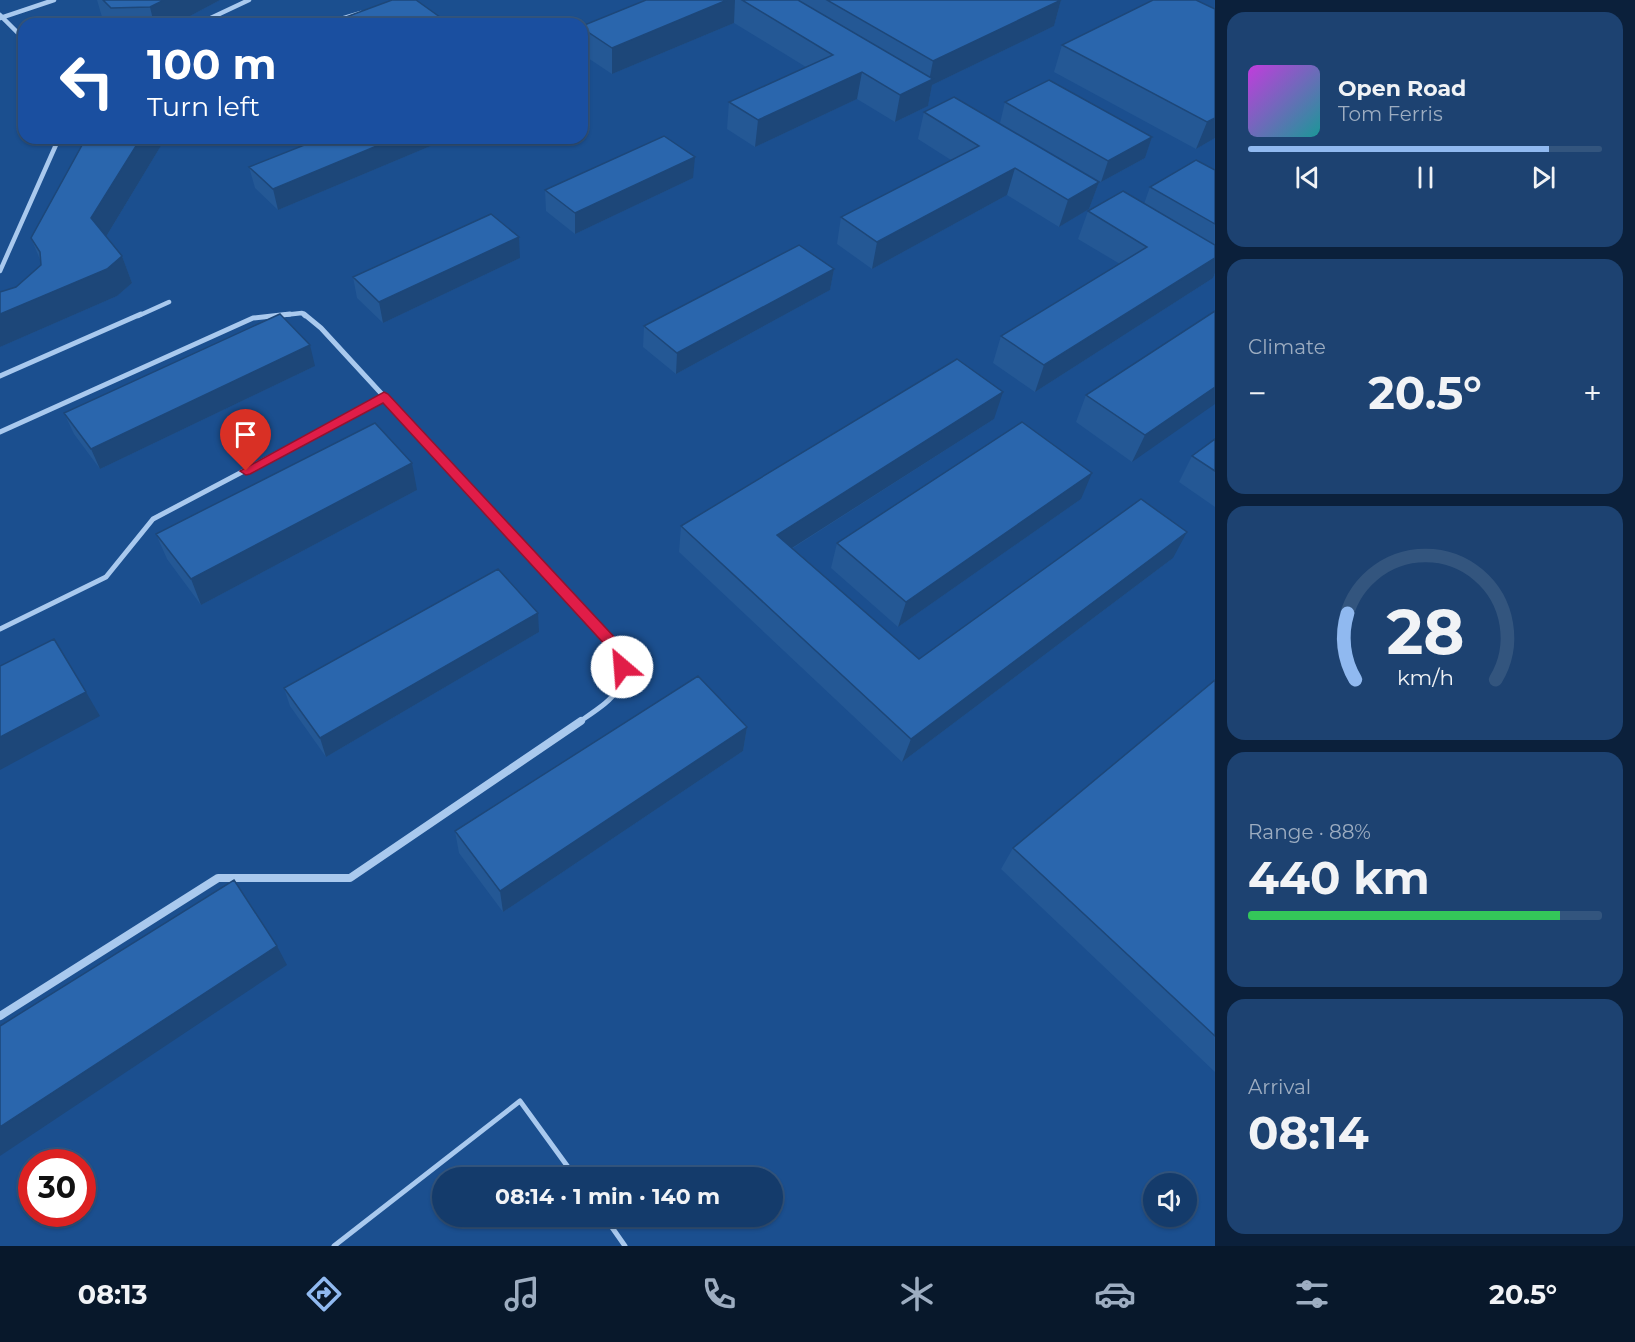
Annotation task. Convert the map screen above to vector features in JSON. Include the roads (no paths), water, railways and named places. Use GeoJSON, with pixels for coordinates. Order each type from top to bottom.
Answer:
{"type":"FeatureCollection","features":[{"type":"Feature","properties":{"kind":"street"},"geometry":{"type":"LineString","coordinates":[[18,33],[1,17],[54,0]]}},
{"type":"Feature","properties":{"kind":"street"},"geometry":{"type":"LineString","coordinates":[[211,18],[249,0]]}},
{"type":"Feature","properties":{"kind":"street"},"geometry":{"type":"LineString","coordinates":[[336,18],[370,10]]}},
{"type":"Feature","properties":{"kind":"street"},"geometry":{"type":"LineString","coordinates":[[0,271],[55,144]]}},
{"type":"Feature","properties":{"kind":"street"},"geometry":{"type":"LineString","coordinates":[[0,376],[169,302]]}},
{"type":"Feature","properties":{"kind":"street"},"geometry":{"type":"LineString","coordinates":[[0,432],[253,318],[302,313],[321,328],[612,644],[622,667],[621,679],[613,699],[350,878],[218,878],[0,1016]]}},
{"type":"Feature","properties":{"kind":"street"},"geometry":{"type":"LineString","coordinates":[[0,629],[106,577],[153,519],[384,397]]}},
{"type":"Feature","properties":{"kind":"lane"},"geometry":{"type":"LineString","coordinates":[[435,1167],[520,1101],[568,1167]]}},
{"type":"Feature","properties":{"kind":"lane"},"geometry":{"type":"LineString","coordinates":[[334,1246],[432,1170]]}},
{"type":"Feature","properties":{"kind":"lane"},"geometry":{"type":"LineString","coordinates":[[612,1227],[625,1246]]}}]}
